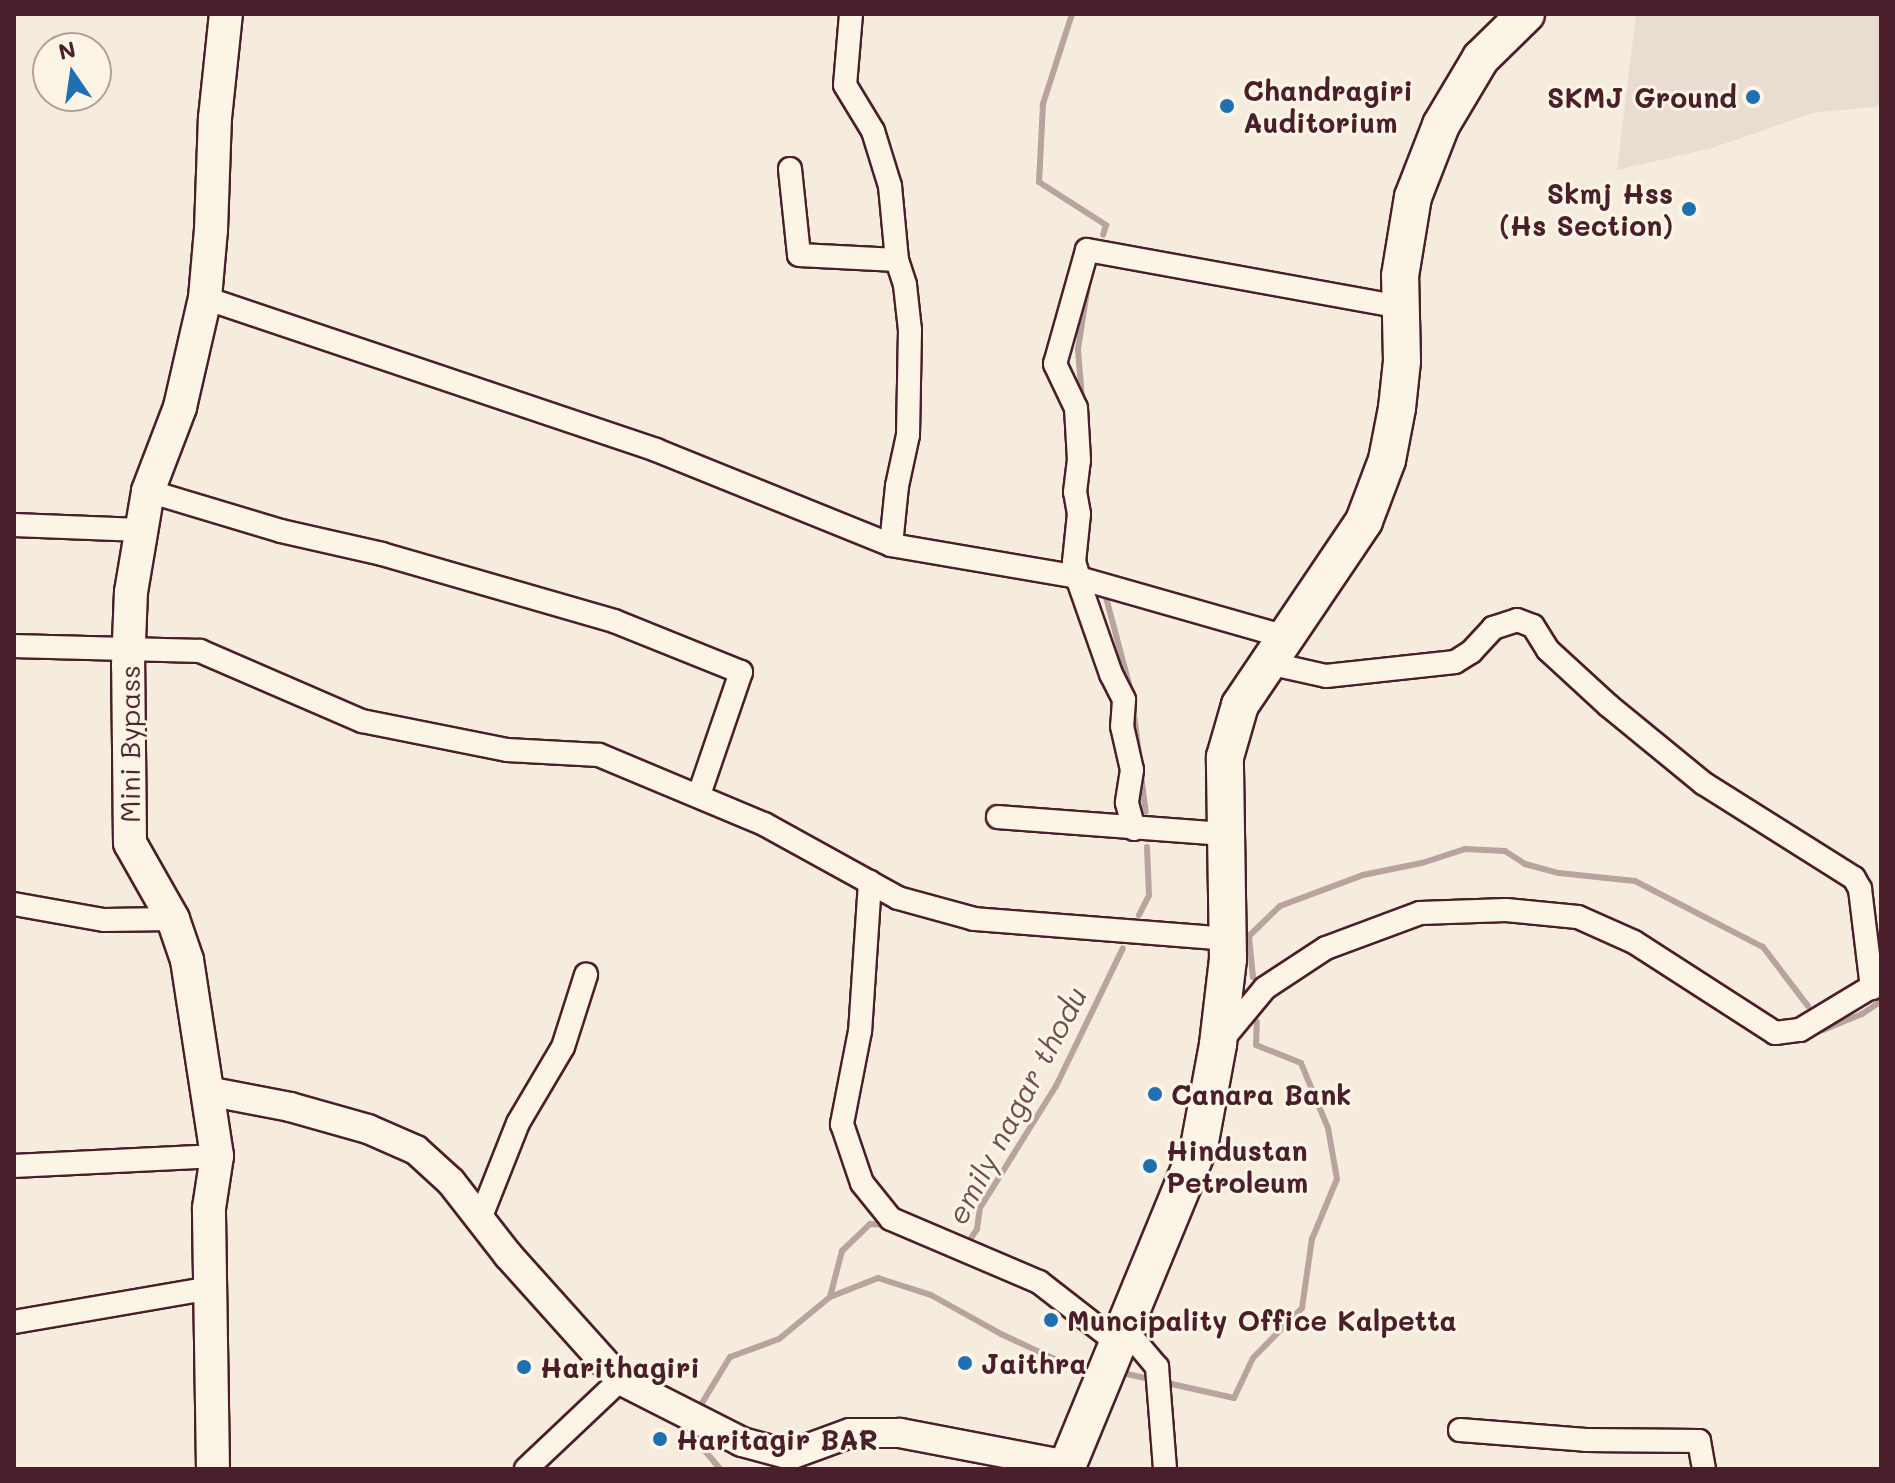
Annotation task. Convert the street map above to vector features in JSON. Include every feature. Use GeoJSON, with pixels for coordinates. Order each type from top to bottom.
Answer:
{"type":"FeatureCollection","features":[{"type":"Feature","properties":{"kind":"main road","name":"Mini Bypass"},"geometry":{"type":"LineString","coordinates":[[213,1469],[209,1208],[217,1156],[187,960],[173,919],[130,843],[129,647],[131,592],[148,491],[180,407],[205,298],[215,118],[226,14]]}},
{"type":"Feature","properties":{"kind":"main road"},"geometry":{"type":"LineString","coordinates":[[1067,1467],[1199,1147],[1218,1044],[1227,939],[1225,757],[1240,705],[1364,521],[1387,460],[1402,361],[1400,276],[1413,197],[1441,125],[1481,58],[1526,14]]}},
{"type":"Feature","properties":{"kind":"street"},"geometry":{"type":"LineString","coordinates":[[851,14],[845,85],[873,131],[890,186],[897,260],[905,285],[910,330],[908,435],[897,486],[891,545]]}},
{"type":"Feature","properties":{"kind":"street"},"geometry":{"type":"LineString","coordinates":[[790,169],[799,255],[897,260]]}},
{"type":"Feature","properties":{"kind":"street"},"geometry":{"type":"LineString","coordinates":[[1134,829],[1127,803],[1132,770],[1122,726],[1122,689],[1111,674],[1074,562],[1079,514],[1075,492],[1079,460],[1076,408],[1055,364],[1087,250],[1401,307]]}},
{"type":"Feature","properties":{"kind":"street"},"geometry":{"type":"LineString","coordinates":[[205,298],[656,450],[891,545],[1078,578],[1277,650],[1326,676],[1455,662],[1471,652],[1493,628],[1517,620],[1533,626],[1548,650],[1568,669],[1703,783],[1854,878],[1860,889],[1876,985],[1800,1030],[1775,1033],[1695,985],[1634,942],[1578,917],[1506,910],[1420,913],[1326,948],[1265,988],[1218,1044]]}},
{"type":"Feature","properties":{"kind":"street"},"geometry":{"type":"LineString","coordinates":[[148,491],[281,531],[382,554],[614,621],[741,672],[699,795]]}},
{"type":"Feature","properties":{"kind":"street"},"geometry":{"type":"LineString","coordinates":[[14,525],[141,530]]}},
{"type":"Feature","properties":{"kind":"street"},"geometry":{"type":"LineString","coordinates":[[14,646],[200,651],[362,721],[507,750],[599,755],[764,824],[898,898],[974,919],[1227,939]]}},
{"type":"Feature","properties":{"kind":"street"},"geometry":{"type":"LineString","coordinates":[[998,817],[1226,834]]}},
{"type":"Feature","properties":{"kind":"street"},"geometry":{"type":"LineString","coordinates":[[870,882],[860,1031],[842,1124],[862,1183],[891,1219],[1039,1282],[1114,1354],[1157,1367],[1165,1469]]}},
{"type":"Feature","properties":{"kind":"street"},"geometry":{"type":"LineString","coordinates":[[14,904],[104,920],[173,919]]}},
{"type":"Feature","properties":{"kind":"street"},"geometry":{"type":"LineString","coordinates":[[480,1219],[518,1123],[563,1047],[586,975]]}},
{"type":"Feature","properties":{"kind":"street"},"geometry":{"type":"LineString","coordinates":[[207,1091],[290,1107],[368,1129],[416,1150],[451,1182],[620,1380],[742,1442],[792,1462],[850,1433],[900,1433],[1067,1467]]}},
{"type":"Feature","properties":{"kind":"street"},"geometry":{"type":"LineString","coordinates":[[14,1166],[217,1156]]}},
{"type":"Feature","properties":{"kind":"street"},"geometry":{"type":"LineString","coordinates":[[14,1322],[211,1288]]}},
{"type":"Feature","properties":{"kind":"street"},"geometry":{"type":"LineString","coordinates":[[526,1469],[620,1380]]}},
{"type":"Feature","properties":{"kind":"street"},"geometry":{"type":"LineString","coordinates":[[1460,1430],[1586,1440],[1699,1441],[1704,1469]]}},
{"type":"Feature","properties":{"kind":"shaded area","name":"SKMJ Ground"},"geometry":{"type":"Polygon","coordinates":[[[1636,14],[1881,14],[1881,106],[1813,113],[1712,148],[1617,170],[1636,14]]]}},
{"type":"Feature","properties":{"kind":"waterway","name":"emily nagar thodu"},"geometry":{"type":"LineString","coordinates":[[1072,14],[1043,104],[1039,182],[1106,225],[1103,235]]}},
{"type":"Feature","properties":{"kind":"waterway","name":"emily nagar thodu"},"geometry":{"type":"LineString","coordinates":[[1082,399],[1078,349],[1089,279]]}},
{"type":"Feature","properties":{"kind":"waterway","name":"emily nagar thodu"},"geometry":{"type":"LineString","coordinates":[[1104,590],[1132,695]]}},
{"type":"Feature","properties":{"kind":"waterway","name":"emily nagar thodu"},"geometry":{"type":"LineString","coordinates":[[1133,706],[1139,755]]}},
{"type":"Feature","properties":{"kind":"waterway","name":"emily nagar thodu"},"geometry":{"type":"LineString","coordinates":[[1141,774],[1146,812]]}},
{"type":"Feature","properties":{"kind":"waterway","name":"emily nagar thodu"},"geometry":{"type":"LineString","coordinates":[[1139,915],[1149,895],[1147,847]]}},
{"type":"Feature","properties":{"kind":"waterway"},"geometry":{"type":"LineString","coordinates":[[1253,977],[1249,936],[1280,906],[1363,875],[1422,863],[1465,849],[1505,851],[1525,864],[1559,873],[1635,881],[1763,947],[1808,1006]]}},
{"type":"Feature","properties":{"kind":"waterway","name":"emily nagar thodu"},"geometry":{"type":"LineString","coordinates":[[967,1244],[977,1229],[980,1208],[1056,1086],[1123,948]]}},
{"type":"Feature","properties":{"kind":"waterway"},"geometry":{"type":"LineString","coordinates":[[1823,1030],[1862,1014],[1881,1001]]}},
{"type":"Feature","properties":{"kind":"waterway"},"geometry":{"type":"LineString","coordinates":[[1118,1372],[1234,1398],[1253,1358],[1302,1308],[1312,1239],[1337,1179],[1328,1128],[1301,1063],[1256,1045],[1257,1022]]}},
{"type":"Feature","properties":{"kind":"waterway","name":"emily nagar thodu"},"geometry":{"type":"LineString","coordinates":[[830,1297],[842,1251],[870,1224],[888,1225]]}},
{"type":"Feature","properties":{"kind":"waterway"},"geometry":{"type":"LineString","coordinates":[[701,1413],[702,1403],[730,1357],[779,1339],[830,1297],[878,1278],[931,1295],[1001,1334],[1083,1372],[1091,1372]]}},
{"type":"Feature","properties":{"kind":"waterway"},"geometry":{"type":"LineString","coordinates":[[700,1428],[700,1445],[720,1469]]}},
{"type":"Feature","properties":{"kind":"place","name":"SKMJ Ground"},"geometry":{"type":"Point","coordinates":[1753,97]}},
{"type":"Feature","properties":{"kind":"place","name":"Chandragiri Auditorium"},"geometry":{"type":"Point","coordinates":[1227,106]}},
{"type":"Feature","properties":{"kind":"place","name":"Skmj Hss (Hs Section)"},"geometry":{"type":"Point","coordinates":[1689,209]}},
{"type":"Feature","properties":{"kind":"place","name":"Canara Bank"},"geometry":{"type":"Point","coordinates":[1155,1094]}},
{"type":"Feature","properties":{"kind":"place","name":"Hindustan Petroleum"},"geometry":{"type":"Point","coordinates":[1150,1166]}},
{"type":"Feature","properties":{"kind":"place","name":"Muncipality Office Kalpetta"},"geometry":{"type":"Point","coordinates":[1051,1320]}},
{"type":"Feature","properties":{"kind":"place","name":"Jaithra"},"geometry":{"type":"Point","coordinates":[965,1363]}},
{"type":"Feature","properties":{"kind":"place","name":"Harithagiri"},"geometry":{"type":"Point","coordinates":[524,1367]}},
{"type":"Feature","properties":{"kind":"place","name":"Haritagir BAR"},"geometry":{"type":"Point","coordinates":[660,1439]}}]}
